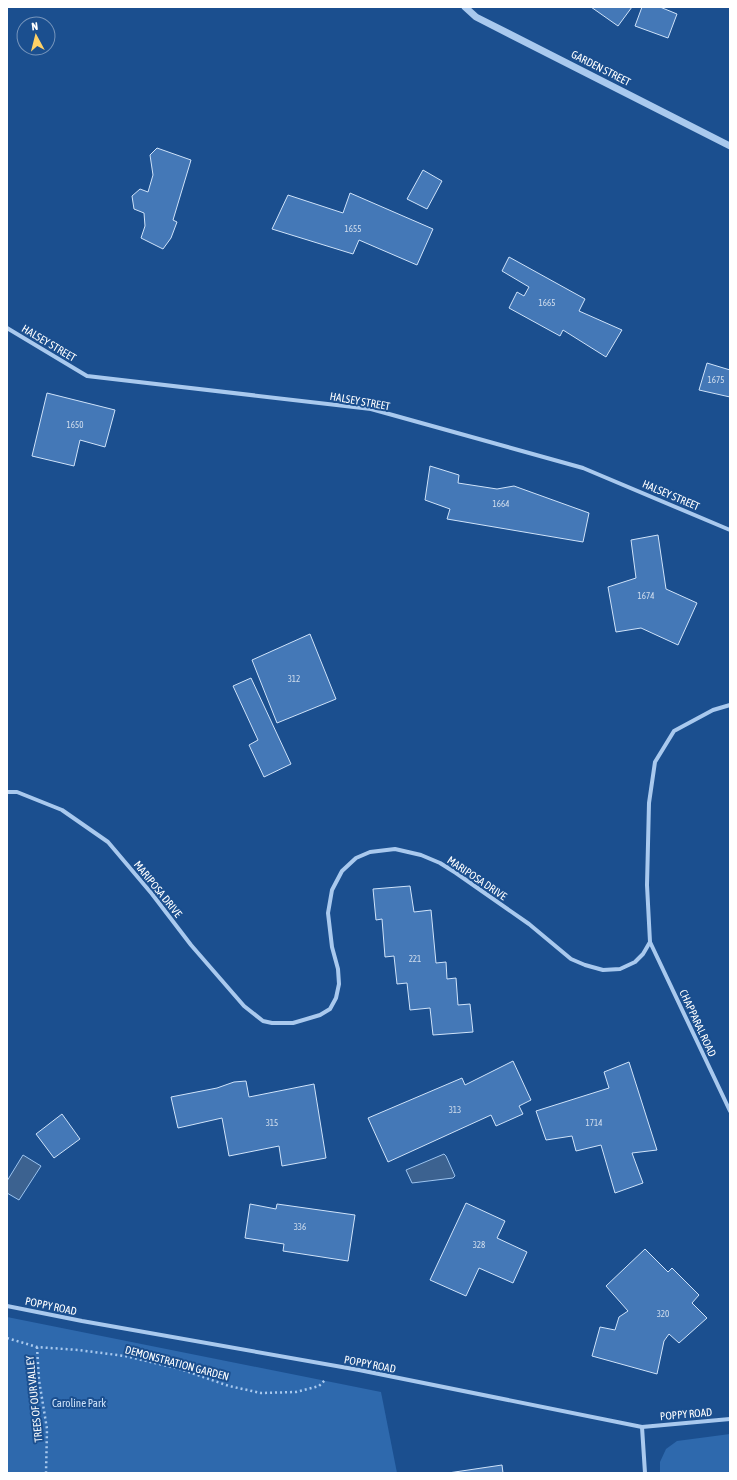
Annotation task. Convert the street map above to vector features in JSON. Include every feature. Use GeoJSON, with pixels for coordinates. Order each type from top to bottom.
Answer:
{"type":"FeatureCollection","features":[{"type":"Feature","properties":{"kind":"street","name":"GARDEN STREET"},"geometry":{"type":"LineString","coordinates":[[465,7],[476,17],[730,146]]}},
{"type":"Feature","properties":{"kind":"street","name":"HALSEY STREET"},"geometry":{"type":"LineString","coordinates":[[7,328],[87,376],[371,409],[583,468],[730,530]]}},
{"type":"Feature","properties":{"kind":"street"},"geometry":{"type":"LineString","coordinates":[[650,942],[647,885],[649,803],[655,762],[674,731],[713,710],[730,705]]}},
{"type":"Feature","properties":{"kind":"street","name":"MARIPOSA DRIVE"},"geometry":{"type":"LineString","coordinates":[[7,792],[17,792],[62,810],[108,842],[152,894],[191,944],[244,1006],[262,1021],[272,1023],[293,1023],[320,1015],[330,1009],[336,998],[339,984],[338,969],[332,947],[328,913],[332,890],[342,871],[356,858],[370,852],[395,849],[421,855],[440,863],[529,924],[572,959],[585,965],[602,970],[620,969],[635,962],[643,954],[650,942]]}},
{"type":"Feature","properties":{"kind":"street","name":"CHAPPARAL ROAD"},"geometry":{"type":"LineString","coordinates":[[650,942],[730,1110]]}},
{"type":"Feature","properties":{"kind":"street","name":"POPPY ROAD"},"geometry":{"type":"LineString","coordinates":[[7,1306],[332,1366],[642,1427],[730,1419]]}},
{"type":"Feature","properties":{"kind":"street"},"geometry":{"type":"LineString","coordinates":[[642,1427],[645,1473]]}},
{"type":"Feature","properties":{"kind":"path","name":"DEMONSTRATION GARDEN"},"geometry":{"type":"LineString","coordinates":[[7,1338],[37,1347],[125,1356],[180,1370],[229,1386],[261,1393],[296,1392],[319,1386],[328,1378],[332,1366]]}},
{"type":"Feature","properties":{"kind":"path","name":"TREES OF OUR VALLEY"},"geometry":{"type":"LineString","coordinates":[[37,1347],[39,1380],[47,1429],[46,1473]]}},
{"type":"Feature","properties":{"kind":"green space","name":"Caroline Park"},"geometry":{"type":"Polygon","coordinates":[[[7,1317],[381,1392],[397,1473],[7,1473],[7,1317]]]}},
{"type":"Feature","properties":{"kind":"green space"},"geometry":{"type":"Polygon","coordinates":[[[730,1434],[730,1473],[660,1473],[660,1462],[666,1449],[677,1441],[730,1434]]]}},
{"type":"Feature","properties":{"kind":"shaded area"},"geometry":{"type":"Polygon","coordinates":[[[444,1154],[455,1176],[453,1178],[412,1183],[406,1170],[444,1154]]]}},
{"type":"Feature","properties":{"kind":"shaded area"},"geometry":{"type":"Polygon","coordinates":[[[23,1155],[41,1166],[19,1200],[7,1193],[7,1181],[23,1155]]]}},
{"type":"Feature","properties":{"kind":"building"},"geometry":{"type":"Polygon","coordinates":[[[591,7],[632,7],[618,26],[591,7]]]}},
{"type":"Feature","properties":{"kind":"building"},"geometry":{"type":"Polygon","coordinates":[[[642,7],[660,7],[677,14],[668,38],[635,26],[642,7]]]}},
{"type":"Feature","properties":{"kind":"building"},"geometry":{"type":"Polygon","coordinates":[[[157,148],[191,160],[173,220],[177,222],[171,238],[163,249],[141,238],[145,226],[144,213],[134,209],[132,196],[140,189],[148,192],[153,175],[150,155],[157,148]]]}},
{"type":"Feature","properties":{"kind":"building"},"geometry":{"type":"Polygon","coordinates":[[[423,170],[442,181],[427,209],[407,199],[423,170]]]}},
{"type":"Feature","properties":{"kind":"building"},"geometry":{"type":"Polygon","coordinates":[[[350,193],[433,229],[417,265],[359,240],[353,254],[272,229],[288,195],[343,213],[350,193]]]}},
{"type":"Feature","properties":{"kind":"building"},"geometry":{"type":"Polygon","coordinates":[[[509,257],[585,299],[579,311],[622,330],[606,357],[563,330],[560,336],[509,308],[517,292],[524,296],[529,287],[502,271],[509,257]]]}},
{"type":"Feature","properties":{"kind":"building"},"geometry":{"type":"Polygon","coordinates":[[[707,363],[730,370],[730,397],[699,390],[707,363]]]}},
{"type":"Feature","properties":{"kind":"building"},"geometry":{"type":"Polygon","coordinates":[[[47,393],[115,410],[105,447],[80,440],[74,466],[32,456],[47,393]]]}},
{"type":"Feature","properties":{"kind":"building"},"geometry":{"type":"Polygon","coordinates":[[[430,466],[459,475],[458,483],[497,489],[514,486],[589,513],[583,542],[447,519],[450,509],[425,500],[430,466]]]}},
{"type":"Feature","properties":{"kind":"building"},"geometry":{"type":"Polygon","coordinates":[[[658,535],[666,589],[697,603],[678,645],[641,628],[616,632],[608,587],[636,578],[631,540],[658,535]]]}},
{"type":"Feature","properties":{"kind":"building"},"geometry":{"type":"Polygon","coordinates":[[[310,634],[336,699],[277,723],[252,660],[310,634]]]}},
{"type":"Feature","properties":{"kind":"building"},"geometry":{"type":"Polygon","coordinates":[[[251,678],[291,764],[264,777],[249,745],[258,740],[233,686],[251,678]]]}},
{"type":"Feature","properties":{"kind":"building"},"geometry":{"type":"Polygon","coordinates":[[[410,886],[414,912],[431,910],[436,963],[446,962],[447,979],[456,978],[458,1005],[470,1004],[473,1032],[433,1035],[430,1008],[410,1010],[407,983],[397,984],[394,956],[385,957],[382,919],[376,920],[373,889],[410,886]]]}},
{"type":"Feature","properties":{"kind":"building"},"geometry":{"type":"Polygon","coordinates":[[[513,1061],[531,1100],[519,1106],[523,1114],[496,1126],[491,1115],[388,1162],[368,1118],[462,1078],[465,1085],[513,1061]]]}},
{"type":"Feature","properties":{"kind":"building"},"geometry":{"type":"Polygon","coordinates":[[[629,1062],[657,1150],[632,1153],[643,1183],[615,1193],[601,1145],[576,1151],[572,1136],[546,1140],[536,1111],[609,1088],[604,1072],[629,1062]]]}},
{"type":"Feature","properties":{"kind":"building"},"geometry":{"type":"Polygon","coordinates":[[[246,1081],[249,1097],[314,1084],[326,1158],[282,1166],[279,1146],[229,1156],[222,1118],[178,1128],[171,1097],[217,1088],[234,1082],[246,1081]]]}},
{"type":"Feature","properties":{"kind":"building"},"geometry":{"type":"Polygon","coordinates":[[[62,1114],[80,1139],[54,1158],[36,1134],[62,1114]]]}},
{"type":"Feature","properties":{"kind":"building"},"geometry":{"type":"Polygon","coordinates":[[[466,1203],[505,1221],[497,1238],[527,1252],[513,1283],[479,1268],[466,1296],[430,1280],[466,1203]]]}},
{"type":"Feature","properties":{"kind":"building"},"geometry":{"type":"Polygon","coordinates":[[[250,1204],[276,1209],[277,1204],[355,1215],[348,1261],[283,1251],[284,1244],[245,1238],[250,1204]]]}},
{"type":"Feature","properties":{"kind":"building"},"geometry":{"type":"Polygon","coordinates":[[[645,1249],[668,1272],[672,1268],[699,1295],[692,1303],[707,1318],[679,1343],[669,1334],[664,1341],[657,1374],[592,1356],[600,1327],[615,1330],[619,1317],[628,1311],[606,1286],[645,1249]]]}},
{"type":"Feature","properties":{"kind":"building"},"geometry":{"type":"Polygon","coordinates":[[[502,1465],[503,1473],[448,1473],[502,1465]]]}}]}
